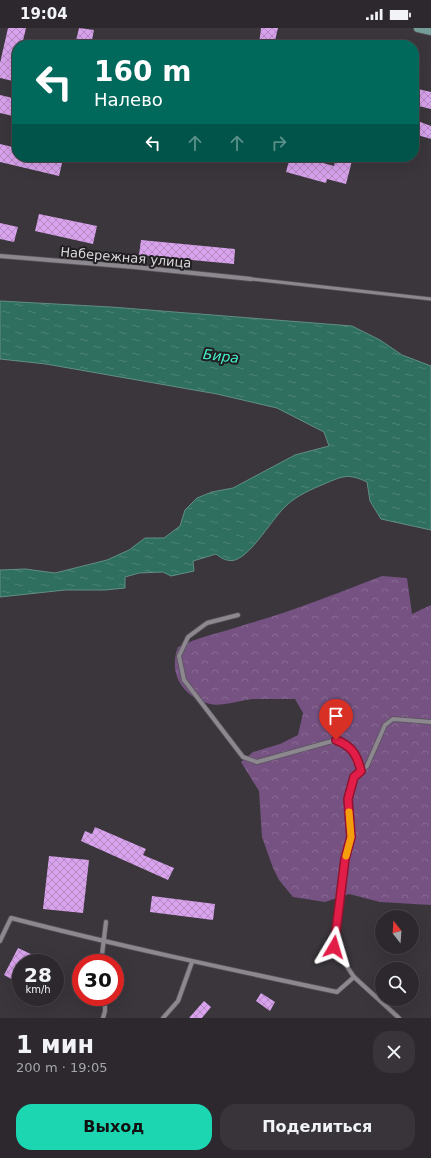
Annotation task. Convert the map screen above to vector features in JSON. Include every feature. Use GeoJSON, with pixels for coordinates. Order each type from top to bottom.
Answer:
{"type":"FeatureCollection","features":[{"type":"Feature","properties":{"kind":"main road"},"geometry":{"type":"LineString","coordinates":[[418,28],[431,31]]}},
{"type":"Feature","properties":{"kind":"street","name":"Набережная улица"},"geometry":{"type":"LineString","coordinates":[[0,256],[134,267],[251,279]]}},
{"type":"Feature","properties":{"kind":"street"},"geometry":{"type":"LineString","coordinates":[[238,616],[207,623],[188,637],[178,656],[184,680],[242,757],[257,762],[336,740],[348,744],[358,759],[361,771]]}},
{"type":"Feature","properties":{"kind":"street"},"geometry":{"type":"LineString","coordinates":[[399,1018],[354,977],[334,947],[345,859],[351,837],[348,799],[354,777],[367,766],[385,725],[393,719],[431,722]]}},
{"type":"Feature","properties":{"kind":"street"},"geometry":{"type":"LineString","coordinates":[[0,941],[11,918],[104,942],[192,962],[337,992],[354,977]]}},
{"type":"Feature","properties":{"kind":"street"},"geometry":{"type":"LineString","coordinates":[[103,954],[106,922]]}},
{"type":"Feature","properties":{"kind":"street"},"geometry":{"type":"LineString","coordinates":[[164,1018],[178,1001],[192,962]]}},
{"type":"Feature","properties":{"kind":"street"},"geometry":{"type":"LineString","coordinates":[[103,1018],[105,1006]]}},
{"type":"Feature","properties":{"kind":"lane"},"geometry":{"type":"LineString","coordinates":[[251,279],[431,299]]}},
{"type":"Feature","properties":{"kind":"green space"},"geometry":{"type":"Polygon","coordinates":[[[382,576],[407,578],[412,614],[431,605],[431,905],[380,902],[349,894],[325,902],[293,897],[279,880],[273,868],[262,837],[259,791],[241,762],[253,752],[280,744],[298,735],[303,713],[295,699],[253,699],[219,705],[200,701],[185,690],[180,683],[176,675],[175,657],[178,647],[186,643],[298,608],[382,576]]]}},
{"type":"Feature","properties":{"kind":"water","name":"Бира"},"geometry":{"type":"Polygon","coordinates":[[[0,301],[111,307],[352,326],[380,340],[402,355],[431,366],[431,530],[381,519],[370,501],[367,482],[355,477],[341,477],[314,488],[291,502],[281,511],[249,551],[235,560],[227,560],[216,554],[193,561],[194,571],[171,576],[163,572],[139,573],[125,577],[125,588],[105,590],[65,590],[0,597],[0,570],[25,569],[55,573],[107,560],[129,550],[145,538],[164,538],[180,526],[185,510],[197,498],[212,492],[233,488],[295,455],[329,446],[324,432],[277,408],[217,394],[46,364],[0,359],[0,301]]]}},
{"type":"Feature","properties":{"kind":"building"},"geometry":{"type":"Polygon","coordinates":[[[8,28],[26,28],[23,40],[12,40],[12,81],[0,78],[0,63],[8,28]]]}},
{"type":"Feature","properties":{"kind":"building"},"geometry":{"type":"Polygon","coordinates":[[[79,28],[94,30],[92,40],[76,40],[79,28]]]}},
{"type":"Feature","properties":{"kind":"building"},"geometry":{"type":"Polygon","coordinates":[[[261,28],[278,28],[275,40],[260,40],[261,28]]]}},
{"type":"Feature","properties":{"kind":"building"},"geometry":{"type":"Polygon","coordinates":[[[419,89],[431,92],[431,109],[419,106],[419,89]]]}},
{"type":"Feature","properties":{"kind":"building"},"geometry":{"type":"Polygon","coordinates":[[[0,95],[12,98],[12,116],[0,113],[0,95]]]}},
{"type":"Feature","properties":{"kind":"building"},"geometry":{"type":"Polygon","coordinates":[[[419,122],[431,126],[431,139],[419,135],[419,122]]]}},
{"type":"Feature","properties":{"kind":"building"},"geometry":{"type":"Polygon","coordinates":[[[0,144],[12,147],[12,162],[62,162],[59,176],[0,162],[0,144]]]}},
{"type":"Feature","properties":{"kind":"building"},"geometry":{"type":"Polygon","coordinates":[[[289,162],[319,162],[334,166],[335,162],[352,162],[346,184],[327,179],[326,183],[286,172],[289,162]]]}},
{"type":"Feature","properties":{"kind":"building"},"geometry":{"type":"Polygon","coordinates":[[[39,214],[97,226],[93,244],[35,231],[39,214]]]}},
{"type":"Feature","properties":{"kind":"building"},"geometry":{"type":"Polygon","coordinates":[[[0,223],[18,227],[14,242],[0,239],[0,223]]]}},
{"type":"Feature","properties":{"kind":"building"},"geometry":{"type":"Polygon","coordinates":[[[141,240],[235,249],[234,264],[139,255],[141,240]]]}},
{"type":"Feature","properties":{"kind":"building"},"geometry":{"type":"Polygon","coordinates":[[[95,827],[146,849],[143,855],[174,868],[168,880],[81,841],[85,831],[92,834],[95,827]]]}},
{"type":"Feature","properties":{"kind":"building"},"geometry":{"type":"Polygon","coordinates":[[[49,856],[89,860],[83,913],[43,909],[49,856]]]}},
{"type":"Feature","properties":{"kind":"building"},"geometry":{"type":"Polygon","coordinates":[[[152,896],[215,904],[213,920],[150,912],[152,896]]]}},
{"type":"Feature","properties":{"kind":"building"},"geometry":{"type":"Polygon","coordinates":[[[18,948],[31,954],[15,954],[18,948]]]}},
{"type":"Feature","properties":{"kind":"building"},"geometry":{"type":"Polygon","coordinates":[[[12,960],[12,979],[4,975],[12,960]]]}},
{"type":"Feature","properties":{"kind":"building"},"geometry":{"type":"Polygon","coordinates":[[[261,993],[275,1002],[270,1011],[256,1001],[261,993]]]}},
{"type":"Feature","properties":{"kind":"building"},"geometry":{"type":"Polygon","coordinates":[[[204,1001],[211,1007],[202,1018],[189,1018],[204,1001]]]}},
{"type":"Feature","properties":{"kind":"slow traffic"},"geometry":{"type":"LineString","coordinates":[[346,856],[351,837],[349,812]]}},
{"type":"Feature","properties":{"kind":"route"},"geometry":{"type":"LineString","coordinates":[[334,947],[345,859],[351,837],[348,799],[354,777],[361,771],[358,759],[348,744],[336,740]]}}]}
